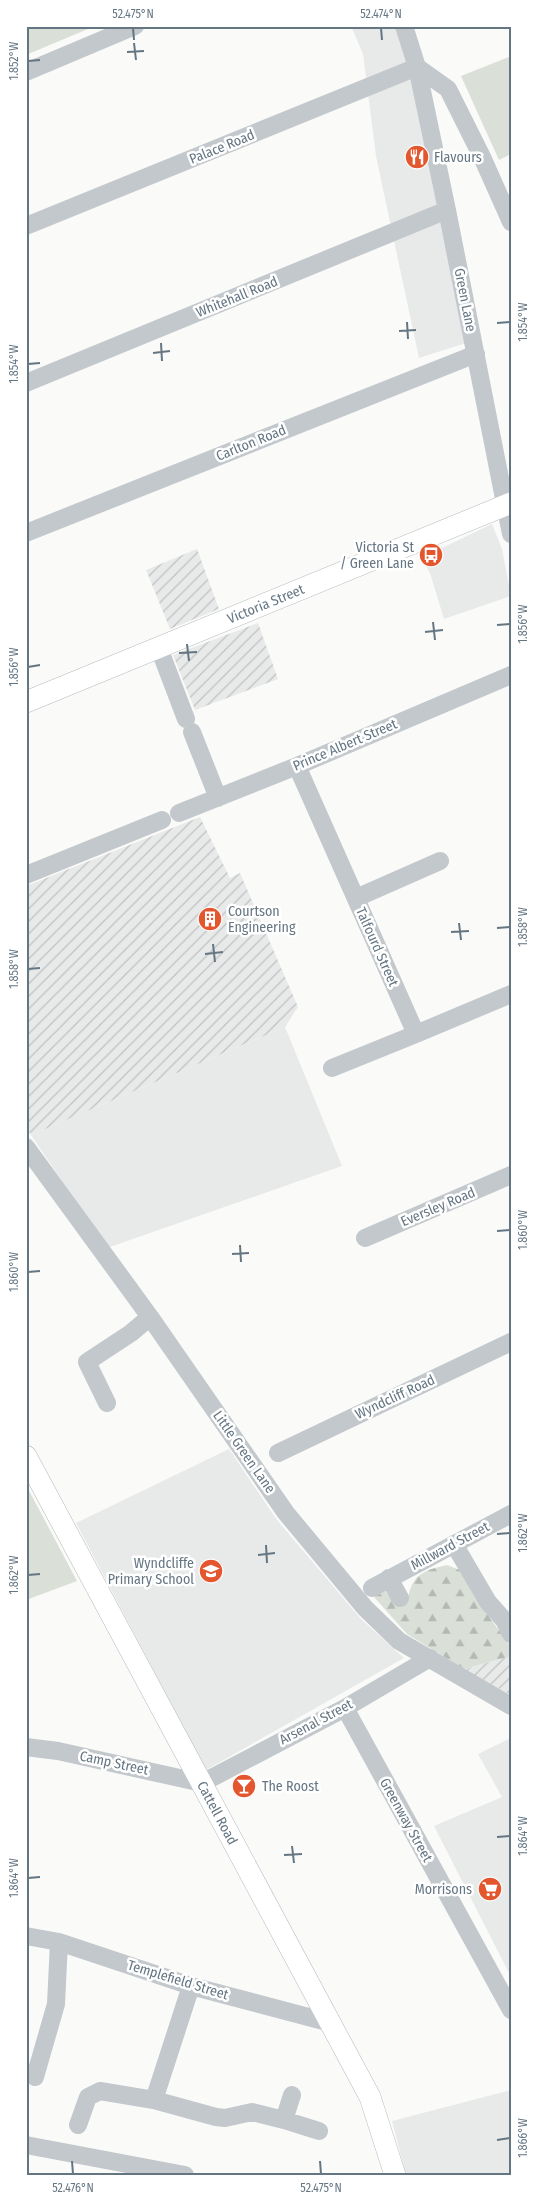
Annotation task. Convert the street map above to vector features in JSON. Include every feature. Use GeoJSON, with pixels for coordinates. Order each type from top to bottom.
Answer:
{"type":"FeatureCollection","features":[{"type":"Feature","properties":{"kind":"main road","name":"Victoria Street"},"geometry":{"type":"LineString","coordinates":[[26,702],[507,505]]}},
{"type":"Feature","properties":{"kind":"main road","name":"Cattell Road"},"geometry":{"type":"LineString","coordinates":[[26,1456],[370,2097],[395,2175]]}},
{"type":"Feature","properties":{"kind":"street"},"geometry":{"type":"LineString","coordinates":[[26,72],[135,26]]}},
{"type":"Feature","properties":{"kind":"street","name":"Green Lane"},"geometry":{"type":"LineString","coordinates":[[404,26],[417,67],[507,505],[511,534]]}},
{"type":"Feature","properties":{"kind":"street"},"geometry":{"type":"LineString","coordinates":[[417,67],[448,89],[482,157],[511,222]]}},
{"type":"Feature","properties":{"kind":"street","name":"Palace Road"},"geometry":{"type":"LineString","coordinates":[[26,226],[417,67]]}},
{"type":"Feature","properties":{"kind":"street","name":"Whitehall Road"},"geometry":{"type":"LineString","coordinates":[[26,383],[447,210]]}},
{"type":"Feature","properties":{"kind":"street","name":"Carlton Road"},"geometry":{"type":"LineString","coordinates":[[26,532],[476,354]]}},
{"type":"Feature","properties":{"kind":"street"},"geometry":{"type":"LineString","coordinates":[[159,648],[218,798]]}},
{"type":"Feature","properties":{"kind":"street","name":"Prince Albert Street"},"geometry":{"type":"LineString","coordinates":[[179,813],[297,766],[511,675]]}},
{"type":"Feature","properties":{"kind":"street","name":"Talfourd Street"},"geometry":{"type":"LineString","coordinates":[[297,766],[416,1034]]}},
{"type":"Feature","properties":{"kind":"street"},"geometry":{"type":"LineString","coordinates":[[26,875],[162,820]]}},
{"type":"Feature","properties":{"kind":"street"},"geometry":{"type":"LineString","coordinates":[[356,898],[440,861]]}},
{"type":"Feature","properties":{"kind":"street"},"geometry":{"type":"LineString","coordinates":[[332,1068],[511,994]]}},
{"type":"Feature","properties":{"kind":"street","name":"Little Green Lane"},"geometry":{"type":"LineString","coordinates":[[26,1147],[150,1317],[286,1513],[365,1608],[399,1641],[511,1706]]}},
{"type":"Feature","properties":{"kind":"street","name":"Eversley Road"},"geometry":{"type":"LineString","coordinates":[[365,1238],[511,1175]]}},
{"type":"Feature","properties":{"kind":"street"},"geometry":{"type":"LineString","coordinates":[[107,1403],[88,1362],[131,1333],[150,1317]]}},
{"type":"Feature","properties":{"kind":"street","name":"Wyndcliff Road"},"geometry":{"type":"LineString","coordinates":[[278,1453],[511,1342]]}},
{"type":"Feature","properties":{"kind":"street","name":"Millward Street"},"geometry":{"type":"LineString","coordinates":[[372,1588],[511,1514]]}},
{"type":"Feature","properties":{"kind":"street"},"geometry":{"type":"LineString","coordinates":[[454,1544],[488,1602],[504,1620],[511,1634]]}},
{"type":"Feature","properties":{"kind":"street"},"geometry":{"type":"LineString","coordinates":[[389,1578],[400,1598]]}},
{"type":"Feature","properties":{"kind":"street","name":"Arsenal Street"},"geometry":{"type":"LineString","coordinates":[[202,1783],[345,1708],[430,1658]]}},
{"type":"Feature","properties":{"kind":"street","name":"Greenway Street"},"geometry":{"type":"LineString","coordinates":[[345,1708],[511,2010]]}},
{"type":"Feature","properties":{"kind":"street","name":"Camp Street"},"geometry":{"type":"LineString","coordinates":[[26,1748],[58,1751],[202,1783]]}},
{"type":"Feature","properties":{"kind":"street","name":"Templefield Street"},"geometry":{"type":"LineString","coordinates":[[26,1936],[59,1942],[191,1986],[331,2023]]}},
{"type":"Feature","properties":{"kind":"street"},"geometry":{"type":"LineString","coordinates":[[35,2077],[56,2004],[59,1942]]}},
{"type":"Feature","properties":{"kind":"street"},"geometry":{"type":"LineString","coordinates":[[154,2100],[191,1986]]}},
{"type":"Feature","properties":{"kind":"street"},"geometry":{"type":"LineString","coordinates":[[78,2125],[85,2101],[95,2092],[154,2100],[216,2117],[225,2118],[252,2112],[319,2131]]}},
{"type":"Feature","properties":{"kind":"street"},"geometry":{"type":"LineString","coordinates":[[284,2120],[292,2095]]}},
{"type":"Feature","properties":{"kind":"street"},"geometry":{"type":"LineString","coordinates":[[26,2144],[185,2175]]}},
{"type":"Feature","properties":{"kind":"shaded area"},"geometry":{"type":"Polygon","coordinates":[[[351,26],[396,26],[418,88],[466,343],[419,358],[376,156],[363,54],[351,26]]]}},
{"type":"Feature","properties":{"kind":"shaded area"},"geometry":{"type":"Polygon","coordinates":[[[492,524],[502,549],[511,596],[444,619],[430,573],[421,558],[492,524]]]}},
{"type":"Feature","properties":{"kind":"shaded area"},"geometry":{"type":"Polygon","coordinates":[[[197,549],[219,609],[170,629],[146,570],[197,549]]]}},
{"type":"Feature","properties":{"kind":"shaded area"},"geometry":{"type":"Polygon","coordinates":[[[258,623],[278,679],[195,710],[173,655],[258,623]]]}},
{"type":"Feature","properties":{"kind":"shaded area"},"geometry":{"type":"Polygon","coordinates":[[[200,817],[230,878],[240,873],[298,1007],[285,1027],[31,1135],[26,1128],[26,886],[200,817]]]}},
{"type":"Feature","properties":{"kind":"shaded area"},"geometry":{"type":"Polygon","coordinates":[[[285,1027],[342,1166],[107,1248],[31,1135],[285,1027]]]}},
{"type":"Feature","properties":{"kind":"shaded area","name":"Wyndcliffe Primary School"},"geometry":{"type":"Polygon","coordinates":[[[229,1449],[277,1520],[361,1619],[404,1658],[206,1770],[76,1523],[229,1449]]]}},
{"type":"Feature","properties":{"kind":"shaded area"},"geometry":{"type":"Polygon","coordinates":[[[511,1656],[511,1695],[464,1669],[511,1656]]]}},
{"type":"Feature","properties":{"kind":"shaded area","name":"Morrisons"},"geometry":{"type":"Polygon","coordinates":[[[511,1738],[511,1977],[434,1826],[502,1797],[478,1754],[511,1738]]]}},
{"type":"Feature","properties":{"kind":"shaded area"},"geometry":{"type":"Polygon","coordinates":[[[511,2090],[511,2175],[406,2175],[392,2121],[511,2090]]]}},
{"type":"Feature","properties":{"kind":"green space"},"geometry":{"type":"Polygon","coordinates":[[[26,26],[95,26],[26,55],[26,26]]]}},
{"type":"Feature","properties":{"kind":"green space"},"geometry":{"type":"Polygon","coordinates":[[[511,56],[511,154],[499,160],[461,76],[511,56]]]}},
{"type":"Feature","properties":{"kind":"green space"},"geometry":{"type":"Polygon","coordinates":[[[26,1485],[77,1581],[26,1600],[26,1485]]]}},
{"type":"Feature","properties":{"kind":"green space"},"geometry":{"type":"Polygon","coordinates":[[[447,1565],[460,1570],[474,1596],[511,1647],[511,1656],[464,1669],[407,1634],[374,1597],[385,1591],[393,1601],[408,1600],[412,1585],[420,1575],[447,1565]]]}},
{"type":"Feature","properties":{"kind":"place","name":"Flavours"},"geometry":{"type":"Point","coordinates":[417,157]}},
{"type":"Feature","properties":{"kind":"place","name":"Victoria St / Green Lane"},"geometry":{"type":"Point","coordinates":[431,555]}},
{"type":"Feature","properties":{"kind":"place","name":"Courtson Engineering"},"geometry":{"type":"Point","coordinates":[210,919]}},
{"type":"Feature","properties":{"kind":"place","name":"Wyndcliffe Primary School"},"geometry":{"type":"Point","coordinates":[211,1571]}},
{"type":"Feature","properties":{"kind":"place","name":"The Roost"},"geometry":{"type":"Point","coordinates":[244,1786]}},
{"type":"Feature","properties":{"kind":"place","name":"Morrisons"},"geometry":{"type":"Point","coordinates":[490,1889]}}]}
